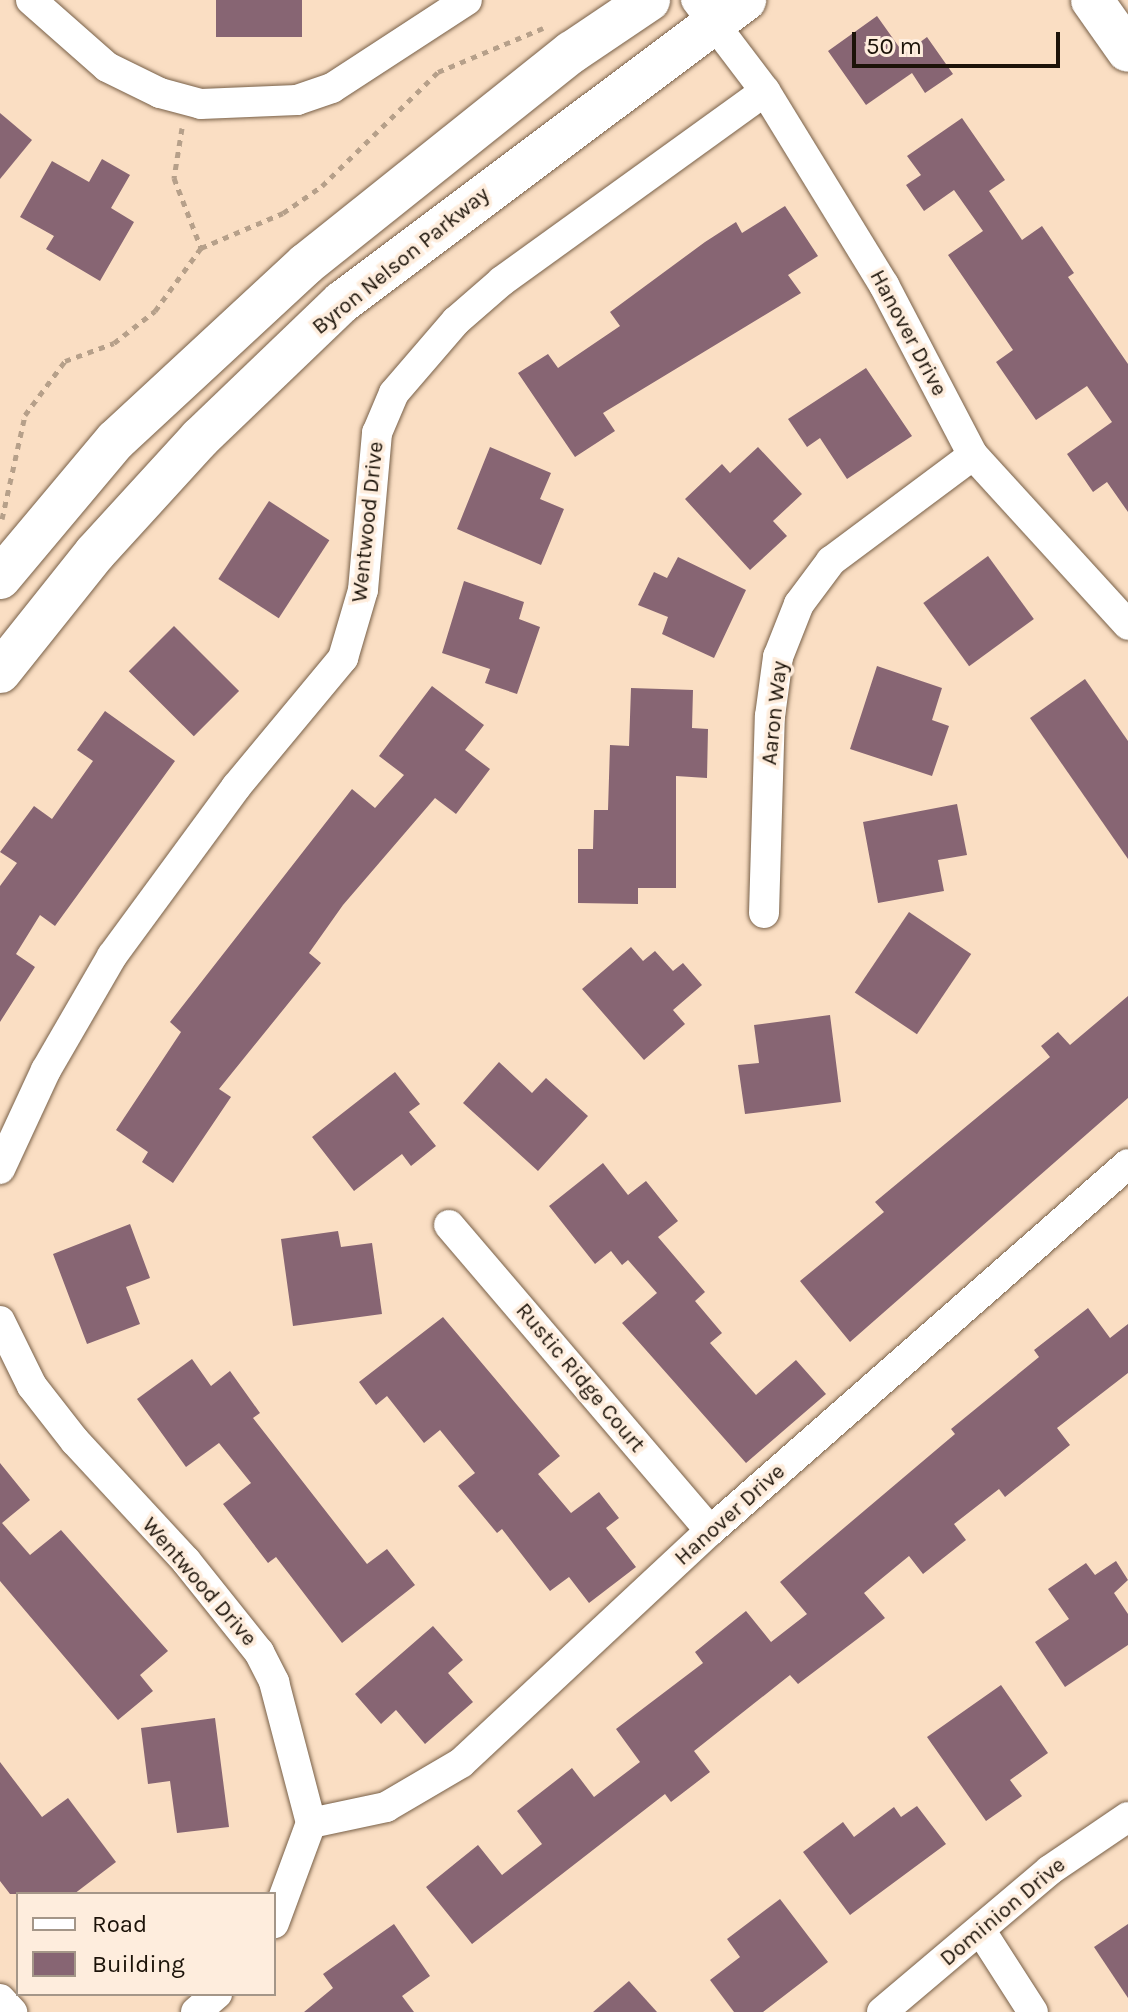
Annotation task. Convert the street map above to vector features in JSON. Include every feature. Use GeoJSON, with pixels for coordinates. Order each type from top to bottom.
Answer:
{"type":"FeatureCollection","features":[{"type":"Feature","properties":{"kind":"street"},"geometry":{"type":"LineString","coordinates":[[31,0],[107,67],[186,100],[297,100],[332,88],[467,0]]}},
{"type":"Feature","properties":{"kind":"street"},"geometry":{"type":"LineString","coordinates":[[0,578],[116,440],[240,324],[572,52],[649,0]]}},
{"type":"Feature","properties":{"kind":"street"},"geometry":{"type":"LineString","coordinates":[[1092,0],[1128,51]]}},
{"type":"Feature","properties":{"kind":"street","name":"Hanover Drive"},"geometry":{"type":"LineString","coordinates":[[718,7],[765,91],[884,285],[973,455],[1128,625]]}},
{"type":"Feature","properties":{"kind":"street","name":"Byron Nelson Parkway"},"geometry":{"type":"LineString","coordinates":[[0,672],[95,553],[200,438],[342,302],[718,7]]}},
{"type":"Feature","properties":{"kind":"street","name":"Wentwood Drive"},"geometry":{"type":"LineString","coordinates":[[0,1169],[46,1070],[112,956],[236,787],[343,658],[363,590],[377,433],[394,393],[456,321],[502,281],[765,91]]}},
{"type":"Feature","properties":{"kind":"street","name":"Aaron Way"},"geometry":{"type":"LineString","coordinates":[[764,913],[770,716],[778,657],[799,604],[831,561],[973,455]]}},
{"type":"Feature","properties":{"kind":"street","name":"Hanover Drive"},"geometry":{"type":"LineString","coordinates":[[311,1823],[386,1807],[461,1763],[710,1531],[1128,1164]]}},
{"type":"Feature","properties":{"kind":"street","name":"Rustic Ridge Court"},"geometry":{"type":"LineString","coordinates":[[449,1225],[710,1531]]}},
{"type":"Feature","properties":{"kind":"street","name":"Wentwood Drive"},"geometry":{"type":"LineString","coordinates":[[0,1321],[32,1386],[75,1441],[186,1561],[259,1652],[285,1713],[311,1823]]}},
{"type":"Feature","properties":{"kind":"street","name":"Dominion Drive"},"geometry":{"type":"LineString","coordinates":[[882,2012],[1050,1870],[1128,1817]]}},
{"type":"Feature","properties":{"kind":"street"},"geometry":{"type":"LineString","coordinates":[[276,1918],[311,1823]]}},
{"type":"Feature","properties":{"kind":"street"},"geometry":{"type":"LineString","coordinates":[[981,1931],[1033,2012]]}},
{"type":"Feature","properties":{"kind":"street"},"geometry":{"type":"LineString","coordinates":[[196,2012],[215,1996]]}},
{"type":"Feature","properties":{"kind":"street"},"geometry":{"type":"LineString","coordinates":[[0,1999],[12,2012]]}},
{"type":"Feature","properties":{"kind":"path"},"geometry":{"type":"LineString","coordinates":[[0,521],[25,415],[65,361],[114,343],[155,311],[201,248],[283,213],[322,186],[438,72],[552,24]]}},
{"type":"Feature","properties":{"kind":"path"},"geometry":{"type":"LineString","coordinates":[[186,100],[174,178],[201,248]]}},
{"type":"Feature","properties":{"kind":"building"},"geometry":{"type":"Polygon","coordinates":[[[216,0],[302,0],[302,37],[216,37],[216,0]]]}},
{"type":"Feature","properties":{"kind":"building"},"geometry":{"type":"Polygon","coordinates":[[[877,16],[904,54],[927,37],[953,74],[925,93],[912,73],[866,105],[828,51],[877,16]]]}},
{"type":"Feature","properties":{"kind":"building"},"geometry":{"type":"Polygon","coordinates":[[[0,113],[32,140],[0,179],[0,113]]]}},
{"type":"Feature","properties":{"kind":"building"},"geometry":{"type":"Polygon","coordinates":[[[962,118],[1005,180],[989,191],[1022,240],[1042,226],[1074,273],[1068,277],[1128,364],[1128,512],[1107,482],[1093,492],[1067,454],[1112,422],[1087,386],[1036,420],[996,362],[1013,350],[948,255],[983,231],[954,190],[924,211],[906,185],[921,175],[907,156],[962,118]]]}},
{"type":"Feature","properties":{"kind":"building"},"geometry":{"type":"Polygon","coordinates":[[[102,159],[130,175],[111,208],[134,222],[100,281],[46,249],[54,236],[20,217],[52,161],[89,182],[102,159]]]}},
{"type":"Feature","properties":{"kind":"building"},"geometry":{"type":"Polygon","coordinates":[[[785,206],[818,256],[788,275],[801,293],[603,413],[615,431],[575,457],[518,373],[548,354],[558,368],[620,326],[610,312],[705,242],[736,222],[742,233],[785,206]]]}},
{"type":"Feature","properties":{"kind":"building"},"geometry":{"type":"Polygon","coordinates":[[[866,368],[912,436],[847,479],[820,438],[807,447],[788,419],[866,368]]]}},
{"type":"Feature","properties":{"kind":"building"},"geometry":{"type":"Polygon","coordinates":[[[490,447],[551,473],[540,499],[564,509],[541,565],[457,529],[490,447]]]}},
{"type":"Feature","properties":{"kind":"building"},"geometry":{"type":"Polygon","coordinates":[[[758,447],[802,494],[773,521],[787,536],[750,570],[685,499],[722,464],[730,473],[758,447]]]}},
{"type":"Feature","properties":{"kind":"building"},"geometry":{"type":"Polygon","coordinates":[[[269,501],[329,540],[279,618],[218,579],[269,501]]]}},
{"type":"Feature","properties":{"kind":"building"},"geometry":{"type":"Polygon","coordinates":[[[988,556],[1034,619],[969,666],[923,603],[988,556]]]}},
{"type":"Feature","properties":{"kind":"building"},"geometry":{"type":"Polygon","coordinates":[[[678,557],[746,590],[714,658],[662,634],[668,617],[638,605],[654,572],[667,578],[678,557]]]}},
{"type":"Feature","properties":{"kind":"building"},"geometry":{"type":"Polygon","coordinates":[[[464,581],[524,602],[519,619],[540,627],[517,694],[485,683],[490,669],[442,653],[464,581]]]}},
{"type":"Feature","properties":{"kind":"building"},"geometry":{"type":"Polygon","coordinates":[[[174,626],[239,691],[194,736],[129,671],[174,626]]]}},
{"type":"Feature","properties":{"kind":"building"},"geometry":{"type":"Polygon","coordinates":[[[877,666],[942,688],[932,720],[949,726],[932,776],[850,749],[877,666]]]}},
{"type":"Feature","properties":{"kind":"building"},"geometry":{"type":"Polygon","coordinates":[[[1085,679],[1128,741],[1128,859],[1030,718],[1085,679]]]}},
{"type":"Feature","properties":{"kind":"building"},"geometry":{"type":"Polygon","coordinates":[[[432,686],[484,725],[465,750],[490,769],[456,814],[435,798],[343,905],[309,953],[321,963],[219,1089],[231,1097],[173,1183],[142,1162],[148,1152],[116,1130],[181,1032],[170,1022],[352,789],[375,808],[404,775],[379,756],[432,686]]]}},
{"type":"Feature","properties":{"kind":"building"},"geometry":{"type":"Polygon","coordinates":[[[631,688],[693,690],[692,728],[708,729],[707,778],[676,776],[676,888],[638,888],[638,904],[578,903],[578,849],[593,849],[594,810],[608,810],[610,745],[629,746],[631,688]]]}},
{"type":"Feature","properties":{"kind":"building"},"geometry":{"type":"Polygon","coordinates":[[[105,711],[175,761],[55,926],[40,915],[16,954],[35,967],[0,1022],[0,886],[17,863],[0,852],[34,806],[52,819],[93,761],[77,750],[105,711]]]}},
{"type":"Feature","properties":{"kind":"building"},"geometry":{"type":"Polygon","coordinates":[[[957,804],[967,855],[938,860],[944,891],[878,903],[863,822],[957,804]]]}},
{"type":"Feature","properties":{"kind":"building"},"geometry":{"type":"Polygon","coordinates":[[[909,912],[971,954],[917,1034],[855,992],[909,912]]]}},
{"type":"Feature","properties":{"kind":"building"},"geometry":{"type":"Polygon","coordinates":[[[631,947],[643,961],[655,951],[673,971],[683,963],[702,985],[673,1010],[685,1024],[644,1060],[582,989],[631,947]]]}},
{"type":"Feature","properties":{"kind":"building"},"geometry":{"type":"Polygon","coordinates":[[[1128,996],[1128,1098],[850,1342],[800,1281],[884,1212],[875,1202],[1050,1057],[1041,1046],[1058,1032],[1070,1045],[1128,996]]]}},
{"type":"Feature","properties":{"kind":"building"},"geometry":{"type":"Polygon","coordinates":[[[830,1015],[841,1102],[745,1114],[738,1065],[759,1063],[754,1025],[830,1015]]]}},
{"type":"Feature","properties":{"kind":"building"},"geometry":{"type":"Polygon","coordinates":[[[499,1062],[532,1093],[546,1078],[588,1116],[538,1171],[463,1103],[499,1062]]]}},
{"type":"Feature","properties":{"kind":"building"},"geometry":{"type":"Polygon","coordinates":[[[395,1072],[420,1104],[409,1112],[436,1146],[411,1166],[402,1154],[354,1191],[312,1137],[395,1072]]]}},
{"type":"Feature","properties":{"kind":"building"},"geometry":{"type":"Polygon","coordinates":[[[603,1163],[628,1195],[646,1181],[678,1221],[658,1237],[705,1292],[695,1301],[722,1333],[710,1343],[756,1395],[796,1360],[826,1394],[746,1463],[622,1323],[657,1293],[628,1260],[622,1265],[611,1251],[595,1264],[549,1206],[603,1163]]]}},
{"type":"Feature","properties":{"kind":"building"},"geometry":{"type":"Polygon","coordinates":[[[130,1224],[150,1278],[126,1287],[140,1324],[87,1344],[53,1254],[130,1224]]]}},
{"type":"Feature","properties":{"kind":"building"},"geometry":{"type":"Polygon","coordinates":[[[338,1231],[341,1247],[372,1243],[382,1314],[293,1326],[281,1239],[338,1231]]]}},
{"type":"Feature","properties":{"kind":"building"},"geometry":{"type":"Polygon","coordinates":[[[1088,1308],[1110,1338],[1128,1324],[1128,1373],[1057,1428],[1070,1445],[1005,1497],[999,1489],[954,1524],[966,1540],[923,1574],[909,1556],[864,1593],[885,1618],[798,1684],[790,1675],[694,1751],[710,1772],[671,1802],[665,1794],[472,1944],[426,1887],[478,1845],[502,1875],[542,1844],[517,1811],[572,1768],[594,1797],[640,1762],[616,1729],[703,1663],[695,1652],[746,1611],[771,1642],[807,1614],[780,1582],[955,1434],[951,1429],[1039,1357],[1034,1350],[1088,1308]]]}},
{"type":"Feature","properties":{"kind":"building"},"geometry":{"type":"Polygon","coordinates":[[[443,1317],[560,1456],[538,1474],[571,1513],[599,1492],[619,1518],[606,1528],[636,1567],[589,1603],[569,1577],[550,1591],[502,1529],[497,1533],[458,1486],[475,1473],[440,1430],[424,1443],[387,1396],[376,1405],[359,1382],[443,1317]]]}},
{"type":"Feature","properties":{"kind":"building"},"geometry":{"type":"Polygon","coordinates":[[[192,1359],[211,1386],[230,1371],[260,1413],[253,1418],[367,1564],[387,1549],[415,1585],[342,1643],[276,1557],[268,1563],[223,1504],[251,1483],[219,1443],[186,1467],[137,1399],[192,1359]]]}},
{"type":"Feature","properties":{"kind":"building"},"geometry":{"type":"Polygon","coordinates":[[[0,1463],[30,1500],[2,1523],[30,1555],[61,1530],[168,1651],[140,1675],[153,1691],[118,1720],[0,1581],[0,1463]]]}},
{"type":"Feature","properties":{"kind":"building"},"geometry":{"type":"Polygon","coordinates":[[[1116,1561],[1128,1580],[1114,1593],[1128,1614],[1128,1645],[1065,1687],[1035,1642],[1069,1619],[1048,1589],[1086,1563],[1095,1575],[1116,1561]]]}},
{"type":"Feature","properties":{"kind":"building"},"geometry":{"type":"Polygon","coordinates":[[[433,1626],[463,1660],[448,1673],[473,1702],[425,1744],[396,1710],[381,1724],[355,1694],[433,1626]]]}},
{"type":"Feature","properties":{"kind":"building"},"geometry":{"type":"Polygon","coordinates":[[[1001,1685],[1048,1753],[1010,1780],[1022,1796],[986,1821],[927,1737],[1001,1685]]]}},
{"type":"Feature","properties":{"kind":"building"},"geometry":{"type":"Polygon","coordinates":[[[215,1718],[229,1827],[177,1833],[170,1781],[148,1784],[141,1728],[215,1718]]]}},
{"type":"Feature","properties":{"kind":"building"},"geometry":{"type":"Polygon","coordinates":[[[0,1762],[42,1817],[68,1798],[116,1862],[77,1892],[10,1894],[0,1881],[0,1762]]]}},
{"type":"Feature","properties":{"kind":"building"},"geometry":{"type":"Polygon","coordinates":[[[917,1806],[946,1844],[850,1915],[803,1852],[843,1822],[854,1837],[894,1807],[901,1817],[917,1806]]]}},
{"type":"Feature","properties":{"kind":"building"},"geometry":{"type":"Polygon","coordinates":[[[780,1899],[828,1962],[763,2012],[734,2012],[710,1980],[740,1957],[727,1939],[780,1899]]]}},
{"type":"Feature","properties":{"kind":"building"},"geometry":{"type":"Polygon","coordinates":[[[394,1924],[430,1976],[402,1996],[414,2012],[304,2012],[333,1988],[323,1974],[394,1924]]]}},
{"type":"Feature","properties":{"kind":"building"},"geometry":{"type":"Polygon","coordinates":[[[1128,1924],[1128,1998],[1094,1947],[1128,1924]]]}},
{"type":"Feature","properties":{"kind":"building"},"geometry":{"type":"Polygon","coordinates":[[[629,1981],[657,2012],[593,2012],[629,1981]]]}}]}
